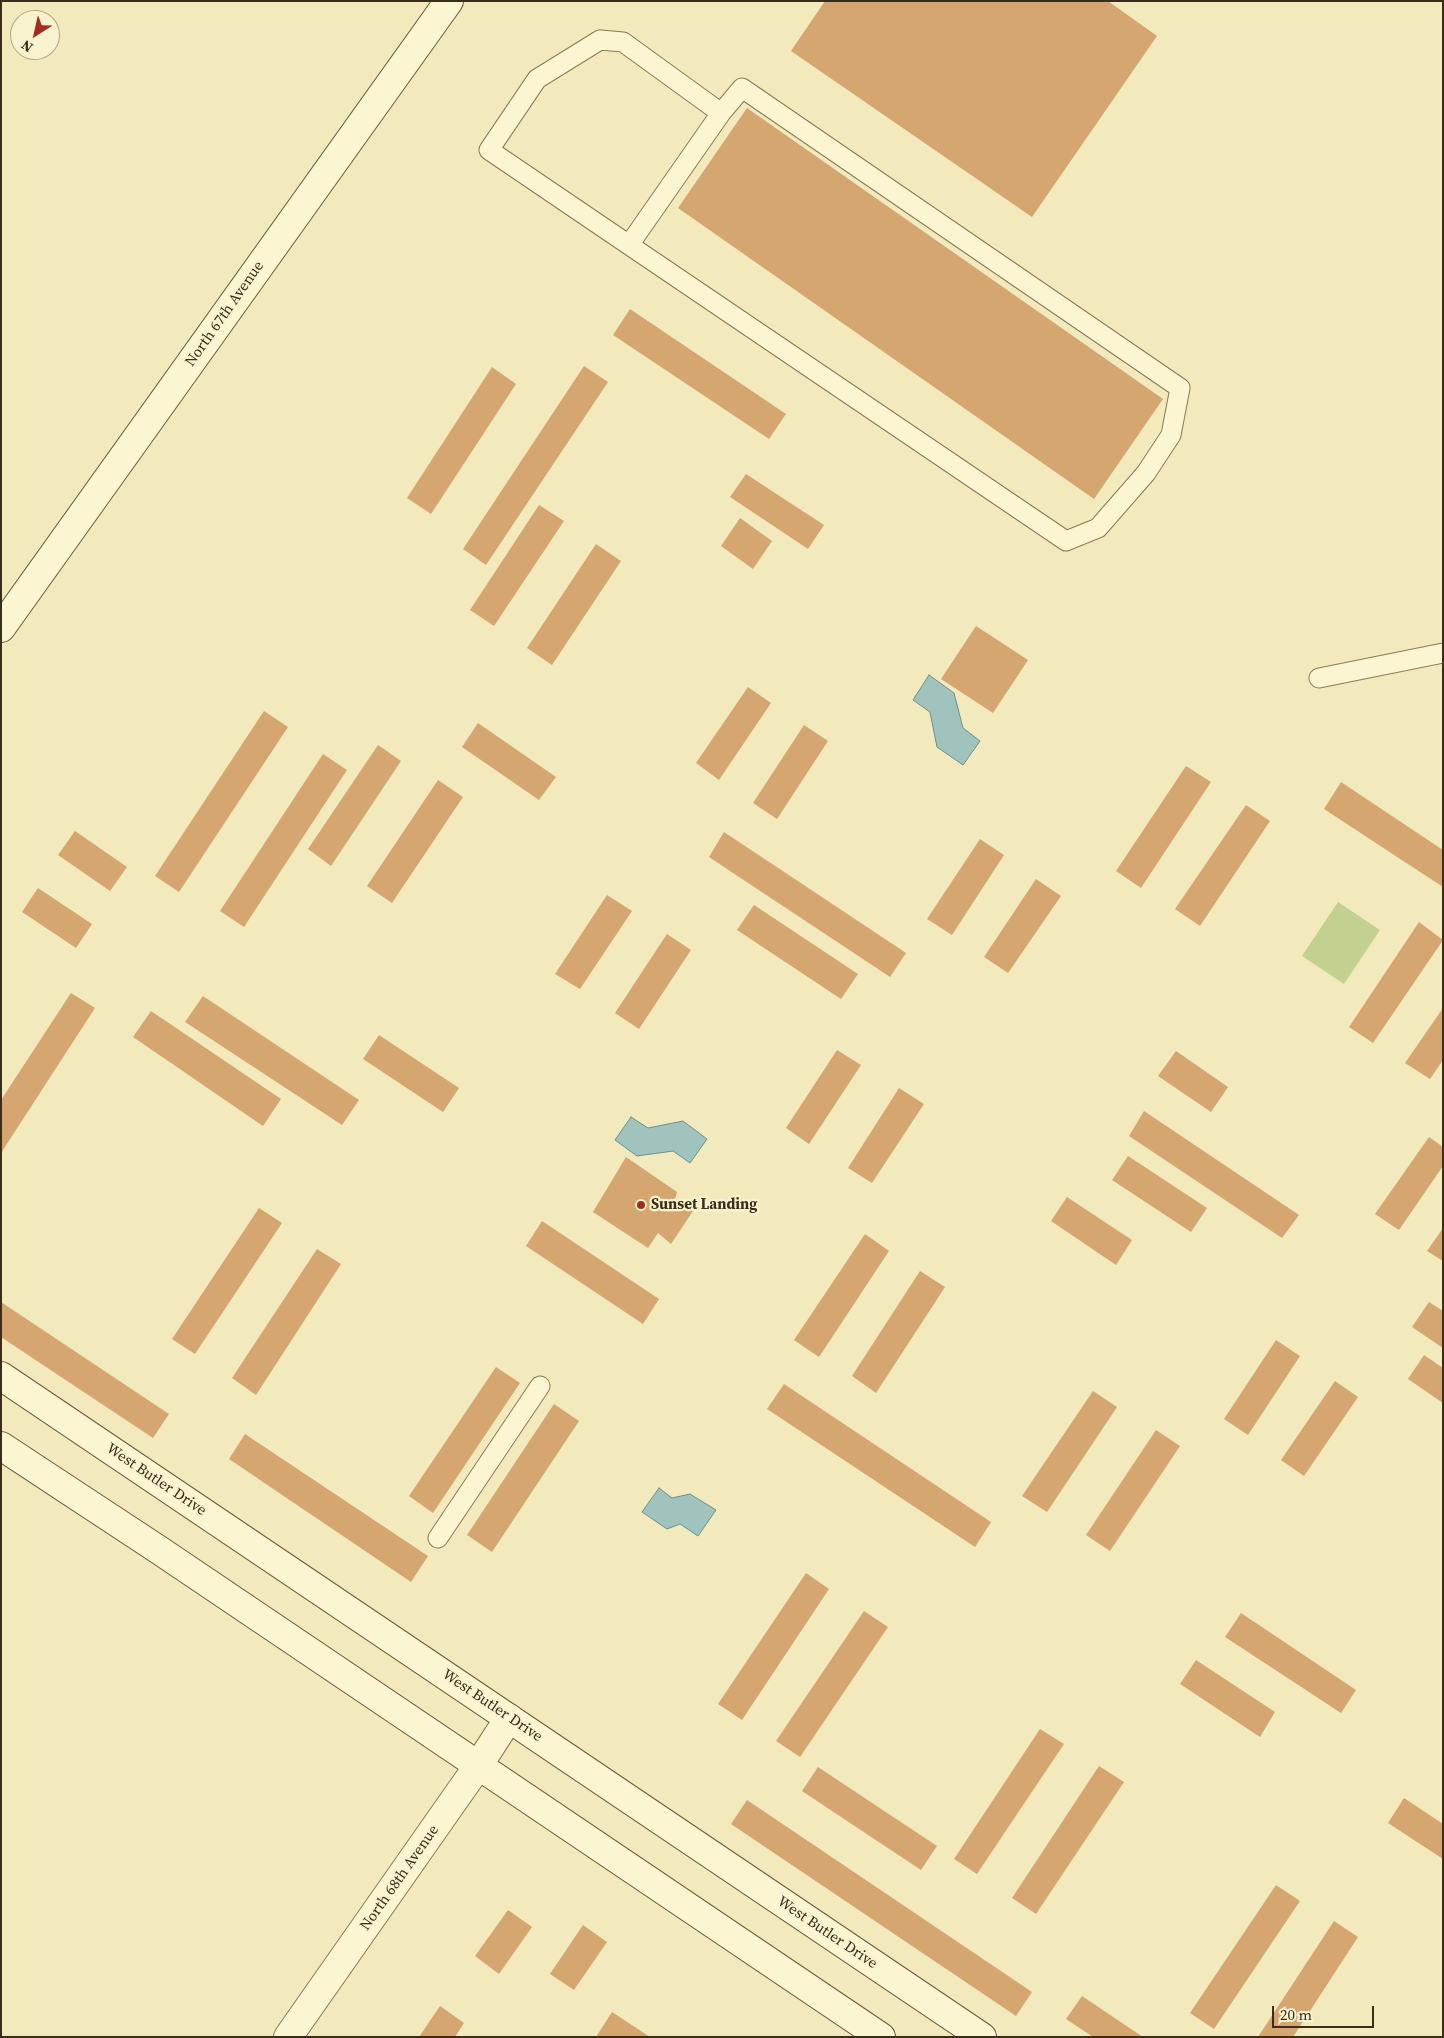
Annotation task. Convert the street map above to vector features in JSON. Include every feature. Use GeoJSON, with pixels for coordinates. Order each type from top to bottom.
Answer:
{"type":"FeatureCollection","features":[{"type":"Feature","properties":{"kind":"street","name":"North 67th Avenue"},"geometry":{"type":"LineString","coordinates":[[1,628],[449,1]]}},
{"type":"Feature","properties":{"kind":"street","name":"West Butler Drive"},"geometry":{"type":"LineString","coordinates":[[1,1376],[982,2037]]}},
{"type":"Feature","properties":{"kind":"street"},"geometry":{"type":"LineString","coordinates":[[1,1446],[159,1550],[881,2037]]}},
{"type":"Feature","properties":{"kind":"street","name":"North 68th Avenue"},"geometry":{"type":"LineString","coordinates":[[288,2037],[478,1766],[509,1718]]}},
{"type":"Feature","properties":{"kind":"lane"},"geometry":{"type":"LineString","coordinates":[[630,245],[722,113],[742,88],[1180,388],[1171,435],[1146,473],[1098,528],[1066,541],[489,150],[537,78],[600,40],[623,42],[722,113]]}},
{"type":"Feature","properties":{"kind":"lane"},"geometry":{"type":"LineString","coordinates":[[1319,678],[1443,653]]}},
{"type":"Feature","properties":{"kind":"lane"},"geometry":{"type":"LineString","coordinates":[[438,1538],[540,1386]]}},
{"type":"Feature","properties":{"kind":"green space"},"geometry":{"type":"Polygon","coordinates":[[[1338,902],[1380,930],[1344,984],[1302,956],[1338,902]]]}},
{"type":"Feature","properties":{"kind":"water"},"geometry":{"type":"Polygon","coordinates":[[[929,675],[954,693],[963,728],[980,741],[963,765],[937,747],[930,712],[913,700],[929,675]]]}},
{"type":"Feature","properties":{"kind":"water"},"geometry":{"type":"Polygon","coordinates":[[[631,1117],[648,1128],[683,1121],[707,1139],[690,1163],[673,1151],[637,1156],[615,1140],[631,1117]]]}},
{"type":"Feature","properties":{"kind":"water"},"geometry":{"type":"Polygon","coordinates":[[[659,1488],[672,1498],[690,1494],[716,1510],[698,1536],[680,1524],[667,1529],[642,1512],[659,1488]]]}},
{"type":"Feature","properties":{"kind":"building"},"geometry":{"type":"Polygon","coordinates":[[[825,1],[1108,1],[1157,36],[1032,217],[791,51],[825,1]]]}},
{"type":"Feature","properties":{"kind":"building"},"geometry":{"type":"Polygon","coordinates":[[[747,108],[1163,399],[1094,499],[678,208],[747,108]]]}},
{"type":"Feature","properties":{"kind":"building"},"geometry":{"type":"Polygon","coordinates":[[[630,309],[786,414],[769,439],[613,335],[630,309]]]}},
{"type":"Feature","properties":{"kind":"building"},"geometry":{"type":"Polygon","coordinates":[[[584,366],[608,382],[486,565],[463,549],[584,366]]]}},
{"type":"Feature","properties":{"kind":"building"},"geometry":{"type":"Polygon","coordinates":[[[492,367],[516,384],[431,514],[407,498],[492,367]]]}},
{"type":"Feature","properties":{"kind":"building"},"geometry":{"type":"Polygon","coordinates":[[[746,474],[824,525],[808,549],[730,497],[746,474]]]}},
{"type":"Feature","properties":{"kind":"building"},"geometry":{"type":"Polygon","coordinates":[[[539,505],[564,521],[494,626],[470,610],[539,505]]]}},
{"type":"Feature","properties":{"kind":"building"},"geometry":{"type":"Polygon","coordinates":[[[740,518],[772,541],[753,569],[721,546],[740,518]]]}},
{"type":"Feature","properties":{"kind":"building"},"geometry":{"type":"Polygon","coordinates":[[[596,544],[621,561],[552,665],[527,648],[596,544]]]}},
{"type":"Feature","properties":{"kind":"building"},"geometry":{"type":"Polygon","coordinates":[[[976,626],[1028,660],[993,713],[941,679],[976,626]]]}},
{"type":"Feature","properties":{"kind":"building"},"geometry":{"type":"Polygon","coordinates":[[[748,687],[771,703],[719,780],[696,763],[748,687]]]}},
{"type":"Feature","properties":{"kind":"building"},"geometry":{"type":"Polygon","coordinates":[[[264,711],[288,727],[179,892],[155,876],[264,711]]]}},
{"type":"Feature","properties":{"kind":"building"},"geometry":{"type":"Polygon","coordinates":[[[478,723],[556,777],[539,800],[462,747],[478,723]]]}},
{"type":"Feature","properties":{"kind":"building"},"geometry":{"type":"Polygon","coordinates":[[[804,725],[828,741],[777,819],[753,803],[804,725]]]}},
{"type":"Feature","properties":{"kind":"building"},"geometry":{"type":"Polygon","coordinates":[[[378,745],[401,761],[331,866],[308,849],[378,745]]]}},
{"type":"Feature","properties":{"kind":"building"},"geometry":{"type":"Polygon","coordinates":[[[323,754],[347,770],[244,927],[220,911],[323,754]]]}},
{"type":"Feature","properties":{"kind":"building"},"geometry":{"type":"Polygon","coordinates":[[[1186,766],[1211,782],[1141,888],[1116,871],[1186,766]]]}},
{"type":"Feature","properties":{"kind":"building"},"geometry":{"type":"Polygon","coordinates":[[[438,780],[463,797],[392,903],[367,886],[438,780]]]}},
{"type":"Feature","properties":{"kind":"building"},"geometry":{"type":"Polygon","coordinates":[[[1341,782],[1443,850],[1443,887],[1324,809],[1341,782]]]}},
{"type":"Feature","properties":{"kind":"building"},"geometry":{"type":"Polygon","coordinates":[[[1246,805],[1270,821],[1200,926],[1175,909],[1246,805]]]}},
{"type":"Feature","properties":{"kind":"building"},"geometry":{"type":"Polygon","coordinates":[[[75,831],[127,867],[110,891],[58,855],[75,831]]]}},
{"type":"Feature","properties":{"kind":"building"},"geometry":{"type":"Polygon","coordinates":[[[724,832],[906,953],[890,977],[709,857],[724,832]]]}},
{"type":"Feature","properties":{"kind":"building"},"geometry":{"type":"Polygon","coordinates":[[[980,839],[1004,855],[952,935],[927,919],[980,839]]]}},
{"type":"Feature","properties":{"kind":"building"},"geometry":{"type":"Polygon","coordinates":[[[1036,879],[1061,896],[1008,973],[984,957],[1036,879]]]}},
{"type":"Feature","properties":{"kind":"building"},"geometry":{"type":"Polygon","coordinates":[[[38,888],[92,924],[76,948],[22,912],[38,888]]]}},
{"type":"Feature","properties":{"kind":"building"},"geometry":{"type":"Polygon","coordinates":[[[607,895],[632,911],[580,989],[555,974],[607,895]]]}},
{"type":"Feature","properties":{"kind":"building"},"geometry":{"type":"Polygon","coordinates":[[[754,905],[858,974],[841,999],[737,930],[754,905]]]}},
{"type":"Feature","properties":{"kind":"building"},"geometry":{"type":"Polygon","coordinates":[[[1419,922],[1443,940],[1373,1043],[1349,1027],[1419,922]]]}},
{"type":"Feature","properties":{"kind":"building"},"geometry":{"type":"Polygon","coordinates":[[[667,934],[691,950],[639,1029],[615,1013],[667,934]]]}},
{"type":"Feature","properties":{"kind":"building"},"geometry":{"type":"Polygon","coordinates":[[[71,993],[95,1008],[1,1153],[1,1100],[71,993]]]}},
{"type":"Feature","properties":{"kind":"building"},"geometry":{"type":"Polygon","coordinates":[[[203,996],[359,1100],[342,1125],[185,1022],[203,996]]]}},
{"type":"Feature","properties":{"kind":"building"},"geometry":{"type":"Polygon","coordinates":[[[1443,1008],[1443,1060],[1430,1079],[1405,1063],[1443,1008]]]}},
{"type":"Feature","properties":{"kind":"building"},"geometry":{"type":"Polygon","coordinates":[[[151,1011],[281,1099],[263,1126],[133,1037],[151,1011]]]}},
{"type":"Feature","properties":{"kind":"building"},"geometry":{"type":"Polygon","coordinates":[[[379,1035],[459,1088],[443,1112],[363,1059],[379,1035]]]}},
{"type":"Feature","properties":{"kind":"building"},"geometry":{"type":"Polygon","coordinates":[[[837,1050],[861,1065],[809,1144],[786,1128],[837,1050]]]}},
{"type":"Feature","properties":{"kind":"building"},"geometry":{"type":"Polygon","coordinates":[[[1176,1051],[1228,1087],[1211,1112],[1158,1076],[1176,1051]]]}},
{"type":"Feature","properties":{"kind":"building"},"geometry":{"type":"Polygon","coordinates":[[[899,1088],[924,1104],[872,1183],[848,1168],[899,1088]]]}},
{"type":"Feature","properties":{"kind":"building"},"geometry":{"type":"Polygon","coordinates":[[[1144,1111],[1299,1215],[1282,1238],[1129,1136],[1144,1111]]]}},
{"type":"Feature","properties":{"kind":"building"},"geometry":{"type":"Polygon","coordinates":[[[1429,1137],[1443,1147],[1443,1166],[1399,1230],[1375,1214],[1429,1137]]]}},
{"type":"Feature","properties":{"kind":"building"},"geometry":{"type":"Polygon","coordinates":[[[1128,1156],[1207,1208],[1191,1232],[1112,1180],[1128,1156]]]}},
{"type":"Feature","properties":{"kind":"building","name":"Sunset Landing"},"geometry":{"type":"Polygon","coordinates":[[[626,1157],[677,1192],[675,1199],[693,1211],[671,1244],[658,1233],[648,1248],[593,1212],[626,1157]]]}},
{"type":"Feature","properties":{"kind":"building"},"geometry":{"type":"Polygon","coordinates":[[[1067,1197],[1132,1240],[1116,1265],[1051,1221],[1067,1197]]]}},
{"type":"Feature","properties":{"kind":"building"},"geometry":{"type":"Polygon","coordinates":[[[259,1208],[282,1223],[195,1354],[172,1339],[259,1208]]]}},
{"type":"Feature","properties":{"kind":"building"},"geometry":{"type":"Polygon","coordinates":[[[542,1221],[659,1299],[643,1324],[526,1246],[542,1221]]]}},
{"type":"Feature","properties":{"kind":"building"},"geometry":{"type":"Polygon","coordinates":[[[1443,1228],[1443,1261],[1427,1251],[1443,1228]]]}},
{"type":"Feature","properties":{"kind":"building"},"geometry":{"type":"Polygon","coordinates":[[[865,1234],[889,1251],[819,1357],[794,1340],[865,1234]]]}},
{"type":"Feature","properties":{"kind":"building"},"geometry":{"type":"Polygon","coordinates":[[[317,1249],[341,1264],[256,1395],[232,1378],[317,1249]]]}},
{"type":"Feature","properties":{"kind":"building"},"geometry":{"type":"Polygon","coordinates":[[[920,1271],[945,1287],[876,1393],[852,1376],[920,1271]]]}},
{"type":"Feature","properties":{"kind":"building"},"geometry":{"type":"Polygon","coordinates":[[[1,1302],[169,1414],[153,1438],[1,1337],[1,1302]]]}},
{"type":"Feature","properties":{"kind":"building"},"geometry":{"type":"Polygon","coordinates":[[[1429,1302],[1443,1311],[1443,1348],[1412,1327],[1429,1302]]]}},
{"type":"Feature","properties":{"kind":"building"},"geometry":{"type":"Polygon","coordinates":[[[1276,1340],[1300,1356],[1248,1435],[1224,1419],[1276,1340]]]}},
{"type":"Feature","properties":{"kind":"building"},"geometry":{"type":"Polygon","coordinates":[[[1424,1355],[1443,1368],[1443,1403],[1408,1379],[1424,1355]]]}},
{"type":"Feature","properties":{"kind":"building"},"geometry":{"type":"Polygon","coordinates":[[[496,1367],[520,1383],[433,1513],[409,1496],[496,1367]]]}},
{"type":"Feature","properties":{"kind":"building"},"geometry":{"type":"Polygon","coordinates":[[[1335,1381],[1358,1397],[1304,1476],[1281,1460],[1335,1381]]]}},
{"type":"Feature","properties":{"kind":"building"},"geometry":{"type":"Polygon","coordinates":[[[784,1384],[991,1522],[975,1547],[767,1409],[784,1384]]]}},
{"type":"Feature","properties":{"kind":"building"},"geometry":{"type":"Polygon","coordinates":[[[1093,1391],[1117,1407],[1047,1512],[1022,1496],[1093,1391]]]}},
{"type":"Feature","properties":{"kind":"building"},"geometry":{"type":"Polygon","coordinates":[[[554,1404],[579,1421],[492,1552],[467,1535],[554,1404]]]}},
{"type":"Feature","properties":{"kind":"building"},"geometry":{"type":"Polygon","coordinates":[[[1156,1430],[1180,1446],[1110,1551],[1086,1535],[1156,1430]]]}},
{"type":"Feature","properties":{"kind":"building"},"geometry":{"type":"Polygon","coordinates":[[[245,1434],[428,1556],[411,1582],[229,1459],[245,1434]]]}},
{"type":"Feature","properties":{"kind":"building"},"geometry":{"type":"Polygon","coordinates":[[[806,1573],[829,1589],[742,1720],[718,1704],[806,1573]]]}},
{"type":"Feature","properties":{"kind":"building"},"geometry":{"type":"Polygon","coordinates":[[[864,1611],[888,1627],[800,1757],[776,1741],[864,1611]]]}},
{"type":"Feature","properties":{"kind":"building"},"geometry":{"type":"Polygon","coordinates":[[[1241,1613],[1356,1690],[1341,1713],[1225,1637],[1241,1613]]]}},
{"type":"Feature","properties":{"kind":"building"},"geometry":{"type":"Polygon","coordinates":[[[1196,1660],[1275,1712],[1260,1737],[1180,1684],[1196,1660]]]}},
{"type":"Feature","properties":{"kind":"building"},"geometry":{"type":"Polygon","coordinates":[[[1040,1729],[1064,1744],[977,1874],[954,1859],[1040,1729]]]}},
{"type":"Feature","properties":{"kind":"building"},"geometry":{"type":"Polygon","coordinates":[[[1099,1766],[1124,1782],[1036,1914],[1012,1898],[1099,1766]]]}},
{"type":"Feature","properties":{"kind":"building"},"geometry":{"type":"Polygon","coordinates":[[[818,1767],[937,1846],[921,1870],[802,1791],[818,1767]]]}},
{"type":"Feature","properties":{"kind":"building"},"geometry":{"type":"Polygon","coordinates":[[[1404,1798],[1443,1824],[1443,1859],[1388,1823],[1404,1798]]]}},
{"type":"Feature","properties":{"kind":"building"},"geometry":{"type":"Polygon","coordinates":[[[747,1800],[1032,1992],[1016,2016],[731,1824],[747,1800]]]}},
{"type":"Feature","properties":{"kind":"building"},"geometry":{"type":"Polygon","coordinates":[[[1276,1885],[1300,1901],[1214,2029],[1190,2013],[1276,1885]]]}},
{"type":"Feature","properties":{"kind":"building"},"geometry":{"type":"Polygon","coordinates":[[[508,1910],[532,1927],[499,1974],[475,1956],[508,1910]]]}},
{"type":"Feature","properties":{"kind":"building"},"geometry":{"type":"Polygon","coordinates":[[[1334,1921],[1358,1937],[1293,2037],[1258,2037],[1334,1921]]]}},
{"type":"Feature","properties":{"kind":"building"},"geometry":{"type":"Polygon","coordinates":[[[583,1925],[607,1942],[574,1990],[550,1974],[583,1925]]]}},
{"type":"Feature","properties":{"kind":"building"},"geometry":{"type":"Polygon","coordinates":[[[1082,1996],[1143,2037],[1093,2037],[1066,2019],[1082,1996]]]}},
{"type":"Feature","properties":{"kind":"building"},"geometry":{"type":"Polygon","coordinates":[[[440,2006],[464,2023],[455,2037],[419,2037],[440,2006]]]}},
{"type":"Feature","properties":{"kind":"building"},"geometry":{"type":"Polygon","coordinates":[[[612,2012],[650,2037],[596,2037],[612,2012]]]}},
{"type":"Feature","properties":{"kind":"place","name":"Sunset Landing"},"geometry":{"type":"Point","coordinates":[641,1205]}}]}
